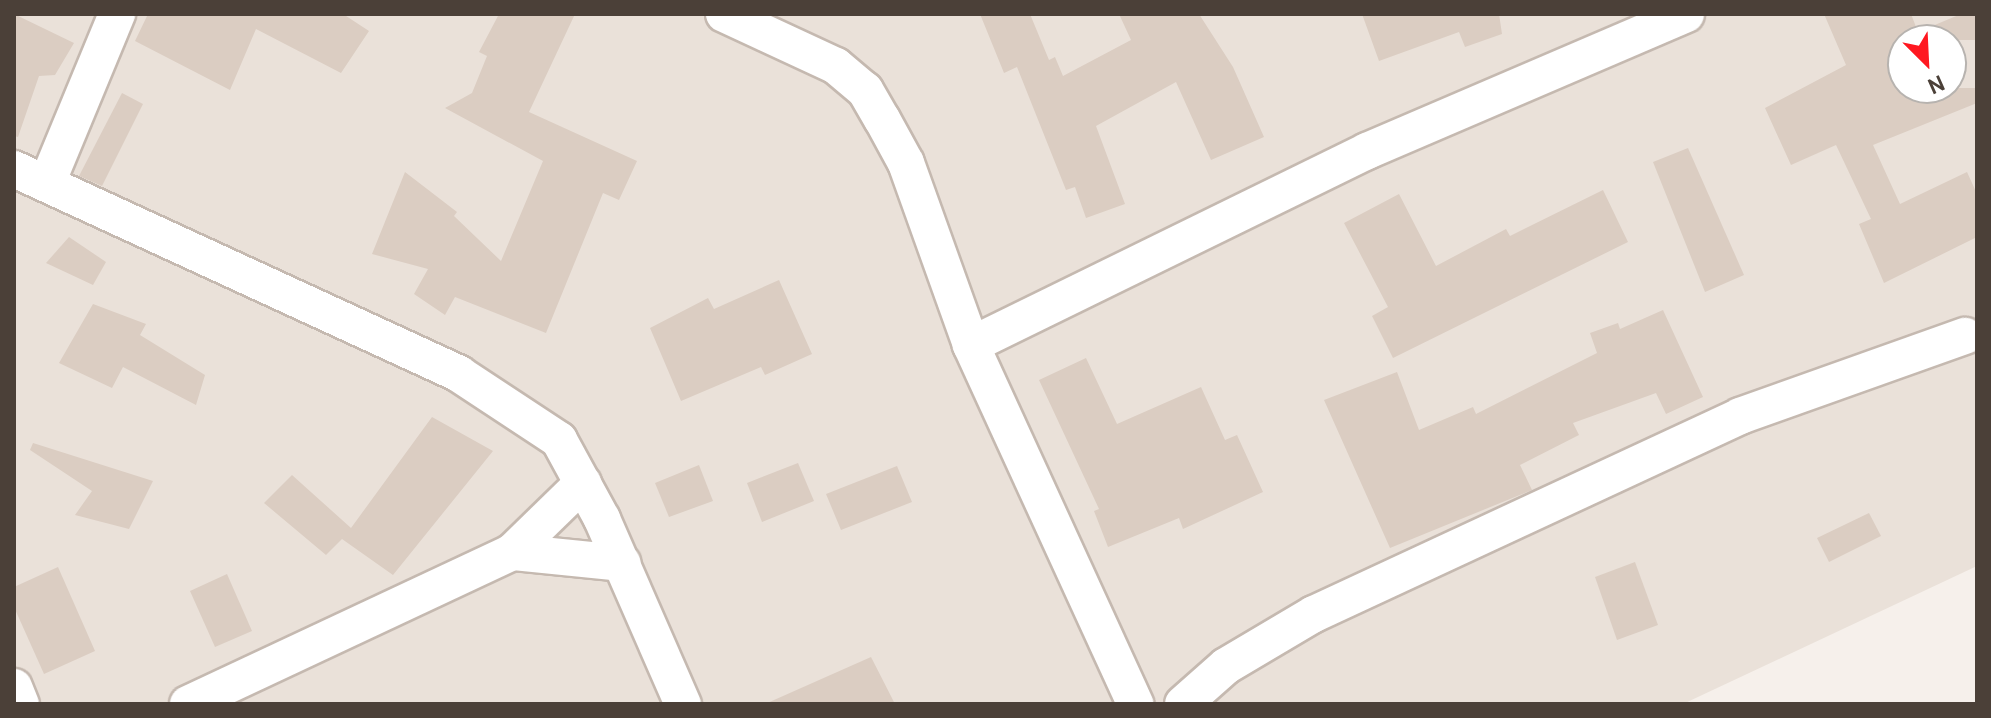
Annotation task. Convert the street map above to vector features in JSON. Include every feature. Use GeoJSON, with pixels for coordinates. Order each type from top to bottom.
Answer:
{"type":"FeatureCollection","features":[{"type":"Feature","properties":{"kind":"street"},"geometry":{"type":"LineString","coordinates":[[47,183],[117,14]]}},
{"type":"Feature","properties":{"kind":"street"},"geometry":{"type":"LineString","coordinates":[[724,14],[836,66],[865,90],[906,163],[971,345],[1135,704]]}},
{"type":"Feature","properties":{"kind":"street"},"geometry":{"type":"LineString","coordinates":[[971,345],[1367,151],[1686,14]]}},
{"type":"Feature","properties":{"kind":"street"},"geometry":{"type":"LineString","coordinates":[[14,169],[459,374],[559,440],[622,563],[683,704]]}},
{"type":"Feature","properties":{"kind":"street"},"geometry":{"type":"LineString","coordinates":[[1183,704],[1226,666],[1314,614],[1740,416],[1965,336]]}},
{"type":"Feature","properties":{"kind":"street"},"geometry":{"type":"LineString","coordinates":[[188,704],[512,552],[583,483]]}},
{"type":"Feature","properties":{"kind":"street"},"geometry":{"type":"LineString","coordinates":[[512,552],[622,563]]}},
{"type":"Feature","properties":{"kind":"street"},"geometry":{"type":"LineString","coordinates":[[14,687],[21,704]]}},
{"type":"Feature","properties":{"kind":"shaded area"},"geometry":{"type":"Polygon","coordinates":[[[14,14],[1977,14],[1977,566],[1683,704],[14,704],[14,14]]]}},
{"type":"Feature","properties":{"kind":"building"},"geometry":{"type":"Polygon","coordinates":[[[14,14],[74,43],[55,75],[39,76],[18,137],[14,136],[14,14]]]}},
{"type":"Feature","properties":{"kind":"building"},"geometry":{"type":"Polygon","coordinates":[[[148,14],[343,14],[369,31],[341,73],[256,29],[230,90],[135,41],[148,14]]]}},
{"type":"Feature","properties":{"kind":"building"},"geometry":{"type":"Polygon","coordinates":[[[499,14],[575,14],[529,112],[637,161],[619,200],[603,193],[546,333],[455,297],[445,315],[414,294],[428,269],[372,254],[405,172],[457,212],[454,216],[501,261],[543,161],[445,108],[472,93],[487,56],[479,52],[499,14]]]}},
{"type":"Feature","properties":{"kind":"building"},"geometry":{"type":"Polygon","coordinates":[[[980,14],[1030,14],[1049,60],[1055,57],[1063,76],[1131,40],[1119,14],[1199,14],[1233,67],[1264,137],[1211,160],[1176,82],[1096,126],[1125,204],[1086,218],[1075,187],[1066,190],[1017,67],[1004,73],[980,14]]]}},
{"type":"Feature","properties":{"kind":"building"},"geometry":{"type":"Polygon","coordinates":[[[1362,14],[1499,14],[1502,34],[1465,47],[1459,32],[1379,61],[1362,14]]]}},
{"type":"Feature","properties":{"kind":"building"},"geometry":{"type":"Polygon","coordinates":[[[1824,14],[1911,14],[1915,24],[1887,24],[1887,104],[1967,104],[1967,88],[1977,88],[1977,103],[1873,145],[1900,204],[1967,172],[1977,194],[1977,237],[1884,283],[1859,224],[1871,219],[1836,145],[1791,165],[1765,108],[1846,65],[1824,14]]]}},
{"type":"Feature","properties":{"kind":"building"},"geometry":{"type":"Polygon","coordinates":[[[1961,14],[1977,14],[1977,40],[1967,40],[1967,24],[1937,24],[1961,14]]]}},
{"type":"Feature","properties":{"kind":"building"},"geometry":{"type":"Polygon","coordinates":[[[122,93],[143,104],[102,186],[79,176],[122,93]]]}},
{"type":"Feature","properties":{"kind":"building"},"geometry":{"type":"Polygon","coordinates":[[[1688,148],[1744,275],[1705,292],[1653,162],[1688,148]]]}},
{"type":"Feature","properties":{"kind":"building"},"geometry":{"type":"Polygon","coordinates":[[[1603,190],[1628,242],[1393,358],[1372,316],[1388,307],[1344,223],[1399,194],[1436,266],[1506,229],[1510,236],[1603,190]]]}},
{"type":"Feature","properties":{"kind":"building"},"geometry":{"type":"Polygon","coordinates":[[[69,237],[106,262],[93,285],[46,263],[69,237]]]}},
{"type":"Feature","properties":{"kind":"building"},"geometry":{"type":"Polygon","coordinates":[[[779,280],[812,354],[765,375],[761,367],[681,401],[650,328],[708,298],[714,309],[779,280]]]}},
{"type":"Feature","properties":{"kind":"building"},"geometry":{"type":"Polygon","coordinates":[[[93,304],[146,324],[140,335],[205,375],[196,405],[123,367],[112,388],[59,363],[93,304]]]}},
{"type":"Feature","properties":{"kind":"building"},"geometry":{"type":"Polygon","coordinates":[[[1663,310],[1703,397],[1666,414],[1656,393],[1573,423],[1579,435],[1520,465],[1532,490],[1390,548],[1324,400],[1397,372],[1419,430],[1473,407],[1476,414],[1597,353],[1590,333],[1618,323],[1620,329],[1663,310]]]}},
{"type":"Feature","properties":{"kind":"building"},"geometry":{"type":"Polygon","coordinates":[[[1086,358],[1117,424],[1201,387],[1225,440],[1237,435],[1263,492],[1183,529],[1179,518],[1108,547],[1094,511],[1099,509],[1039,380],[1086,358]]]}},
{"type":"Feature","properties":{"kind":"building"},"geometry":{"type":"Polygon","coordinates":[[[432,417],[493,451],[393,575],[342,539],[326,555],[264,503],[292,475],[351,528],[432,417]]]}},
{"type":"Feature","properties":{"kind":"building"},"geometry":{"type":"Polygon","coordinates":[[[33,443],[153,481],[129,529],[75,515],[92,491],[30,450],[33,443]]]}},
{"type":"Feature","properties":{"kind":"building"},"geometry":{"type":"Polygon","coordinates":[[[798,463],[814,501],[762,522],[747,483],[798,463]]]}},
{"type":"Feature","properties":{"kind":"building"},"geometry":{"type":"Polygon","coordinates":[[[699,465],[713,501],[669,517],[655,483],[699,465]]]}},
{"type":"Feature","properties":{"kind":"building"},"geometry":{"type":"Polygon","coordinates":[[[897,466],[912,502],[841,530],[826,494],[897,466]]]}},
{"type":"Feature","properties":{"kind":"building"},"geometry":{"type":"Polygon","coordinates":[[[1869,513],[1881,536],[1829,562],[1817,538],[1869,513]]]}},
{"type":"Feature","properties":{"kind":"building"},"geometry":{"type":"Polygon","coordinates":[[[1635,562],[1658,625],[1617,640],[1595,577],[1635,562]]]}},
{"type":"Feature","properties":{"kind":"building"},"geometry":{"type":"Polygon","coordinates":[[[58,567],[95,651],[44,674],[14,607],[14,587],[58,567]]]}},
{"type":"Feature","properties":{"kind":"building"},"geometry":{"type":"Polygon","coordinates":[[[227,574],[252,631],[215,647],[190,591],[227,574]]]}},
{"type":"Feature","properties":{"kind":"building"},"geometry":{"type":"Polygon","coordinates":[[[871,657],[895,704],[765,704],[871,657]]]}}]}
